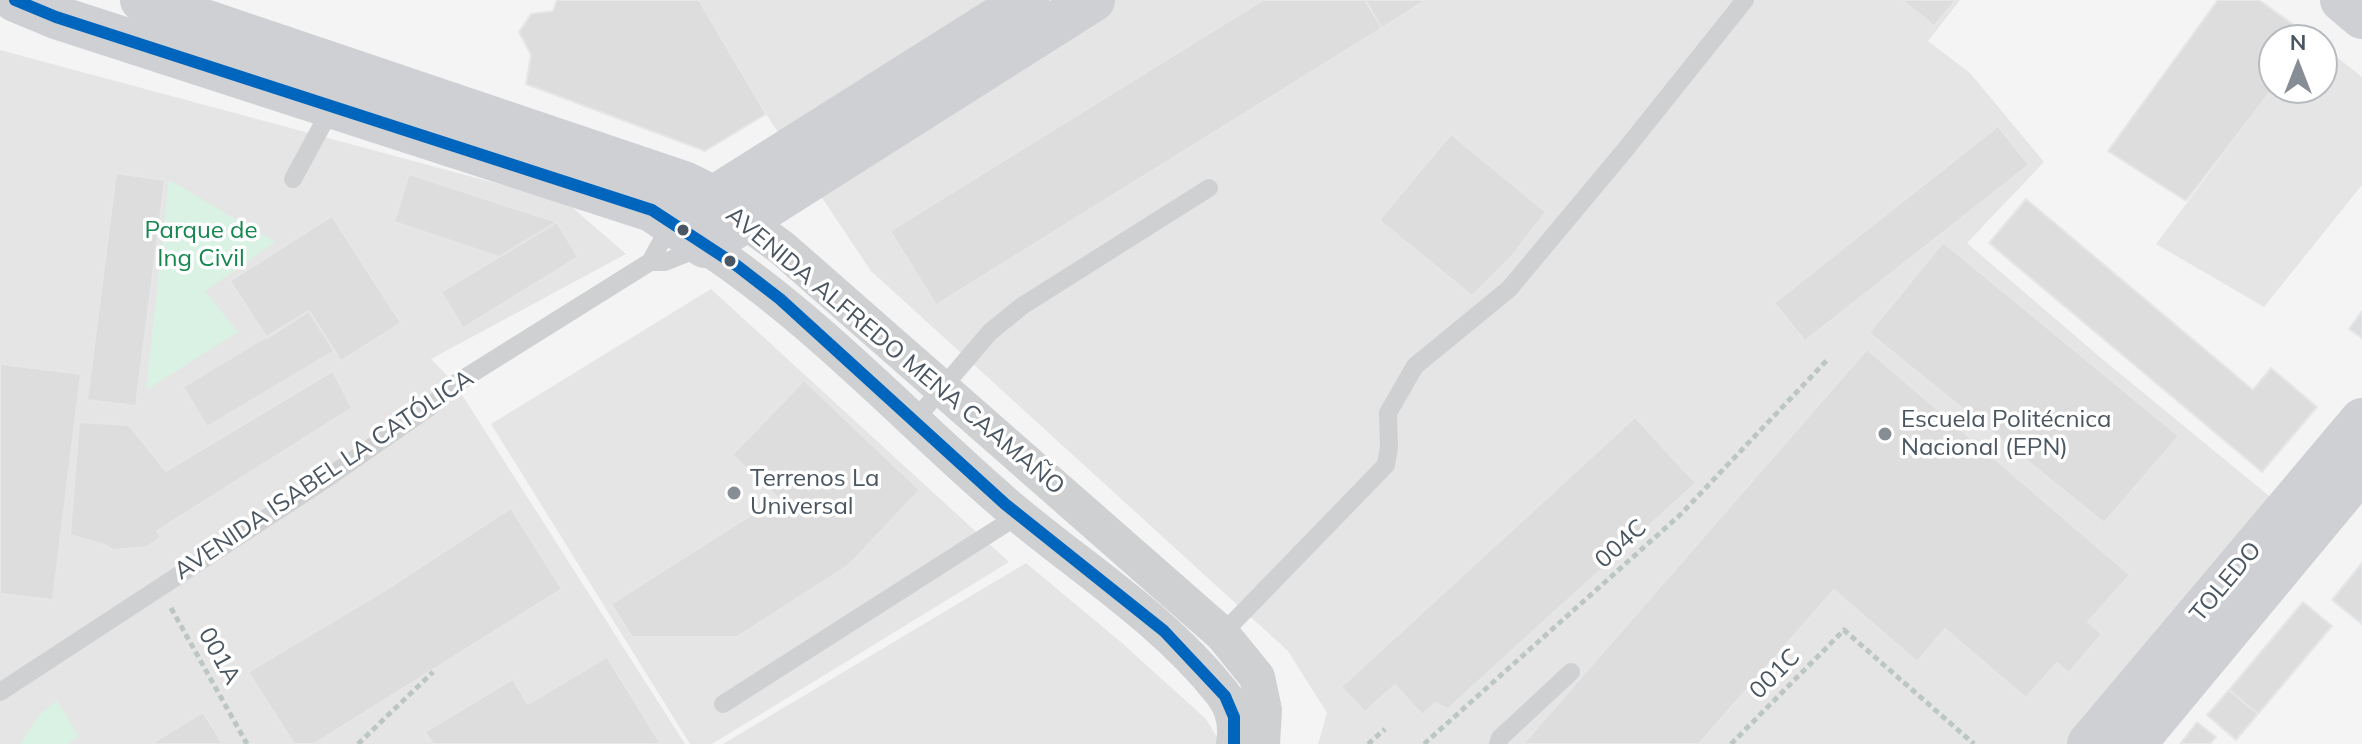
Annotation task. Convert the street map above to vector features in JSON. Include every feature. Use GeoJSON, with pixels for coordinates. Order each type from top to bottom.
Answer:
{"type":"FeatureCollection","features":[{"type":"Feature","properties":{"kind":"street","name":"AVENIDA ALFREDO MENA CAAMAÑO"},"geometry":{"type":"LineString","coordinates":[[15,0],[56,17],[333,104],[652,210],[736,265],[780,299],[1019,515],[1164,631],[1225,696],[1249,729]]}},
{"type":"Feature","properties":{"kind":"street","name":"AVENIDA ALFREDO MENA CAAMAÑO"},"geometry":{"type":"LineString","coordinates":[[142,0],[684,183],[729,209],[782,248],[1222,634],[1257,677],[1249,729]]}},
{"type":"Feature","properties":{"kind":"street","name":"AVENIDA ISABEL LA CATÓLICA"},"geometry":{"type":"LineString","coordinates":[[729,209],[1027,0]]}},
{"type":"Feature","properties":{"kind":"street","name":"AVENIDA ISABEL LA CATÓLICA"},"geometry":{"type":"LineString","coordinates":[[688,235],[1093,0]]}},
{"type":"Feature","properties":{"kind":"street"},"geometry":{"type":"LineString","coordinates":[[2342,0],[2362,17]]}},
{"type":"Feature","properties":{"kind":"street","name":"TOLEDO"},"geometry":{"type":"LineString","coordinates":[[2089,744],[2362,420]]}},
{"type":"Feature","properties":{"kind":"street","name":"TOLEDO"},"geometry":{"type":"LineString","coordinates":[[2134,744],[2362,469]]}},
{"type":"Feature","properties":{"kind":"lane"},"geometry":{"type":"LineString","coordinates":[[1222,634],[1386,465],[1388,413],[1415,366],[1509,289],[1745,0]]}},
{"type":"Feature","properties":{"kind":"lane"},"geometry":{"type":"LineString","coordinates":[[293,179],[333,104]]}},
{"type":"Feature","properties":{"kind":"lane"},"geometry":{"type":"LineString","coordinates":[[914,421],[990,332],[1022,306],[1209,188]]}},
{"type":"Feature","properties":{"kind":"lane","name":"AVENIDA ISABEL LA CATÓLICA"},"geometry":{"type":"LineString","coordinates":[[650,262],[665,262],[688,235]]}},
{"type":"Feature","properties":{"kind":"lane","name":"AVENIDA ISABEL LA CATÓLICA"},"geometry":{"type":"LineString","coordinates":[[0,692],[323,481],[431,406],[455,384],[688,235]]}},
{"type":"Feature","properties":{"kind":"lane"},"geometry":{"type":"LineString","coordinates":[[723,704],[1019,515]]}},
{"type":"Feature","properties":{"kind":"lane"},"geometry":{"type":"LineString","coordinates":[[1498,744],[1500,738],[1571,672]]}},
{"type":"Feature","properties":{"kind":"path","name":"004C"},"geometry":{"type":"LineString","coordinates":[[1424,744],[1680,515],[1829,358]]}},
{"type":"Feature","properties":{"kind":"path","name":"001A"},"geometry":{"type":"LineString","coordinates":[[159,586],[247,744]]}},
{"type":"Feature","properties":{"kind":"path","name":"001C"},"geometry":{"type":"LineString","coordinates":[[1731,744],[1844,630],[1974,744]]}},
{"type":"Feature","properties":{"kind":"path"},"geometry":{"type":"LineString","coordinates":[[358,744],[433,672]]}},
{"type":"Feature","properties":{"kind":"path"},"geometry":{"type":"LineString","coordinates":[[1368,744],[1385,729]]}},
{"type":"Feature","properties":{"kind":"shaded area"},"geometry":{"type":"Polygon","coordinates":[[[699,0],[1960,0],[1928,41],[1970,73],[2044,162],[1967,243],[2285,509],[2085,744],[1318,744],[1327,713],[1288,651],[871,271],[766,114],[699,0]]]}},
{"type":"Feature","properties":{"kind":"shaded area"},"geometry":{"type":"Polygon","coordinates":[[[0,50],[566,202],[626,254],[431,359],[455,384],[685,744],[0,744],[0,50]]]}},
{"type":"Feature","properties":{"kind":"shaded area"},"geometry":{"type":"Polygon","coordinates":[[[2338,58],[2362,77],[2362,185],[2264,307],[2156,244],[2261,104],[2338,104],[2338,58]]]}},
{"type":"Feature","properties":{"kind":"shaded area","name":"Terrenos La Universal"},"geometry":{"type":"Polygon","coordinates":[[[711,289],[1009,562],[712,744],[690,744],[491,424],[711,289]]]}},
{"type":"Feature","properties":{"kind":"shaded area"},"geometry":{"type":"Polygon","coordinates":[[[1026,563],[1122,643],[1206,719],[1221,744],[723,744],[1026,563]]]}},
{"type":"Feature","properties":{"kind":"green space","name":"Parque de Ing Civil"},"geometry":{"type":"Polygon","coordinates":[[[169,180],[275,242],[205,291],[238,332],[146,390],[169,180]]]}},
{"type":"Feature","properties":{"kind":"green space"},"geometry":{"type":"Polygon","coordinates":[[[57,701],[79,736],[68,744],[20,744],[40,714],[57,701]]]}},
{"type":"Feature","properties":{"kind":"building"},"geometry":{"type":"Polygon","coordinates":[[[557,0],[699,0],[766,114],[705,151],[526,84],[531,55],[519,32],[531,14],[553,11],[557,0]]]}},
{"type":"Feature","properties":{"kind":"building"},"geometry":{"type":"Polygon","coordinates":[[[1263,0],[1365,0],[1382,28],[936,305],[890,231],[1263,0]]]}},
{"type":"Feature","properties":{"kind":"building"},"geometry":{"type":"Polygon","coordinates":[[[1365,0],[1426,0],[1382,28],[1365,0]]]}},
{"type":"Feature","properties":{"kind":"building"},"geometry":{"type":"Polygon","coordinates":[[[1902,0],[1956,0],[1934,26],[1902,0]]]}},
{"type":"Feature","properties":{"kind":"building"},"geometry":{"type":"Polygon","coordinates":[[[2218,0],[2259,0],[2292,24],[2258,24],[2258,104],[2261,104],[2186,201],[2108,151],[2218,0]]]}},
{"type":"Feature","properties":{"kind":"building"},"geometry":{"type":"Polygon","coordinates":[[[1998,126],[2029,165],[1805,341],[1774,303],[1998,126]]]}},
{"type":"Feature","properties":{"kind":"building"},"geometry":{"type":"Polygon","coordinates":[[[1451,134],[1546,212],[1512,256],[1472,296],[1379,220],[1451,134]]]}},
{"type":"Feature","properties":{"kind":"building"},"geometry":{"type":"Polygon","coordinates":[[[116,173],[165,180],[136,406],[87,400],[116,173]]]}},
{"type":"Feature","properties":{"kind":"building"},"geometry":{"type":"Polygon","coordinates":[[[409,174],[557,222],[499,257],[394,222],[409,174]]]}},
{"type":"Feature","properties":{"kind":"building"},"geometry":{"type":"Polygon","coordinates":[[[2026,199],[2253,390],[2271,368],[2317,407],[2262,472],[1989,243],[2026,199]]]}},
{"type":"Feature","properties":{"kind":"building"},"geometry":{"type":"Polygon","coordinates":[[[332,216],[401,323],[341,361],[309,311],[267,338],[230,281],[332,216]]]}},
{"type":"Feature","properties":{"kind":"building"},"geometry":{"type":"Polygon","coordinates":[[[557,222],[578,257],[463,328],[441,292],[557,222]]]}},
{"type":"Feature","properties":{"kind":"building"},"geometry":{"type":"Polygon","coordinates":[[[1943,242],[2179,436],[2104,523],[1869,333],[1943,242]]]}},
{"type":"Feature","properties":{"kind":"building"},"geometry":{"type":"Polygon","coordinates":[[[309,311],[334,351],[207,427],[183,387],[309,311]]]}},
{"type":"Feature","properties":{"kind":"building"},"geometry":{"type":"Polygon","coordinates":[[[2362,311],[2362,338],[2349,329],[2362,311]]]}},
{"type":"Feature","properties":{"kind":"building"},"geometry":{"type":"Polygon","coordinates":[[[1867,349],[2130,575],[2088,622],[2102,634],[2069,673],[2057,663],[2026,698],[1945,629],[1917,662],[1834,590],[1699,744],[1523,744],[1867,349]]]}},
{"type":"Feature","properties":{"kind":"building"},"geometry":{"type":"Polygon","coordinates":[[[0,364],[81,374],[53,600],[0,594],[0,364]]]}},
{"type":"Feature","properties":{"kind":"building"},"geometry":{"type":"Polygon","coordinates":[[[333,371],[352,408],[157,531],[161,537],[147,547],[113,550],[70,535],[79,422],[129,425],[166,471],[333,371]]]}},
{"type":"Feature","properties":{"kind":"building"},"geometry":{"type":"Polygon","coordinates":[[[804,380],[920,490],[849,565],[737,637],[632,637],[611,604],[778,498],[732,455],[804,380]]]}},
{"type":"Feature","properties":{"kind":"building"},"geometry":{"type":"Polygon","coordinates":[[[1635,417],[1696,483],[1448,709],[1435,703],[1422,715],[1395,685],[1365,712],[1341,687],[1635,417]]]}},
{"type":"Feature","properties":{"kind":"building"},"geometry":{"type":"Polygon","coordinates":[[[511,508],[562,589],[314,744],[294,744],[248,672],[384,591],[511,508]]]}},
{"type":"Feature","properties":{"kind":"building"},"geometry":{"type":"Polygon","coordinates":[[[2362,563],[2362,624],[2332,600],[2362,563]]]}},
{"type":"Feature","properties":{"kind":"building"},"geometry":{"type":"Polygon","coordinates":[[[2303,602],[2332,626],[2258,714],[2229,690],[2303,602]]]}},
{"type":"Feature","properties":{"kind":"building"},"geometry":{"type":"Polygon","coordinates":[[[607,657],[661,744],[433,744],[425,732],[513,679],[528,704],[607,657]]]}},
{"type":"Feature","properties":{"kind":"building"},"geometry":{"type":"Polygon","coordinates":[[[2229,690],[2258,714],[2236,740],[2207,715],[2229,690]]]}},
{"type":"Feature","properties":{"kind":"building"},"geometry":{"type":"Polygon","coordinates":[[[203,712],[223,744],[151,744],[203,712]]]}},
{"type":"Feature","properties":{"kind":"building"},"geometry":{"type":"Polygon","coordinates":[[[2197,722],[2216,737],[2210,744],[2180,744],[2197,722]]]}},
{"type":"Feature","properties":{"kind":"transit line"},"geometry":{"type":"LineString","coordinates":[[15,0],[56,17],[652,210],[736,265],[780,299],[1005,504],[1164,631],[1225,696],[1234,717],[1234,744]]}},
{"type":"Feature","properties":{"kind":"place","name":"Escuela Politécnica Nacional (EPN)"},"geometry":{"type":"Point","coordinates":[1885,434]}},
{"type":"Feature","properties":{"kind":"place","name":"Terrenos La Universal"},"geometry":{"type":"Point","coordinates":[734,493]}}]}
